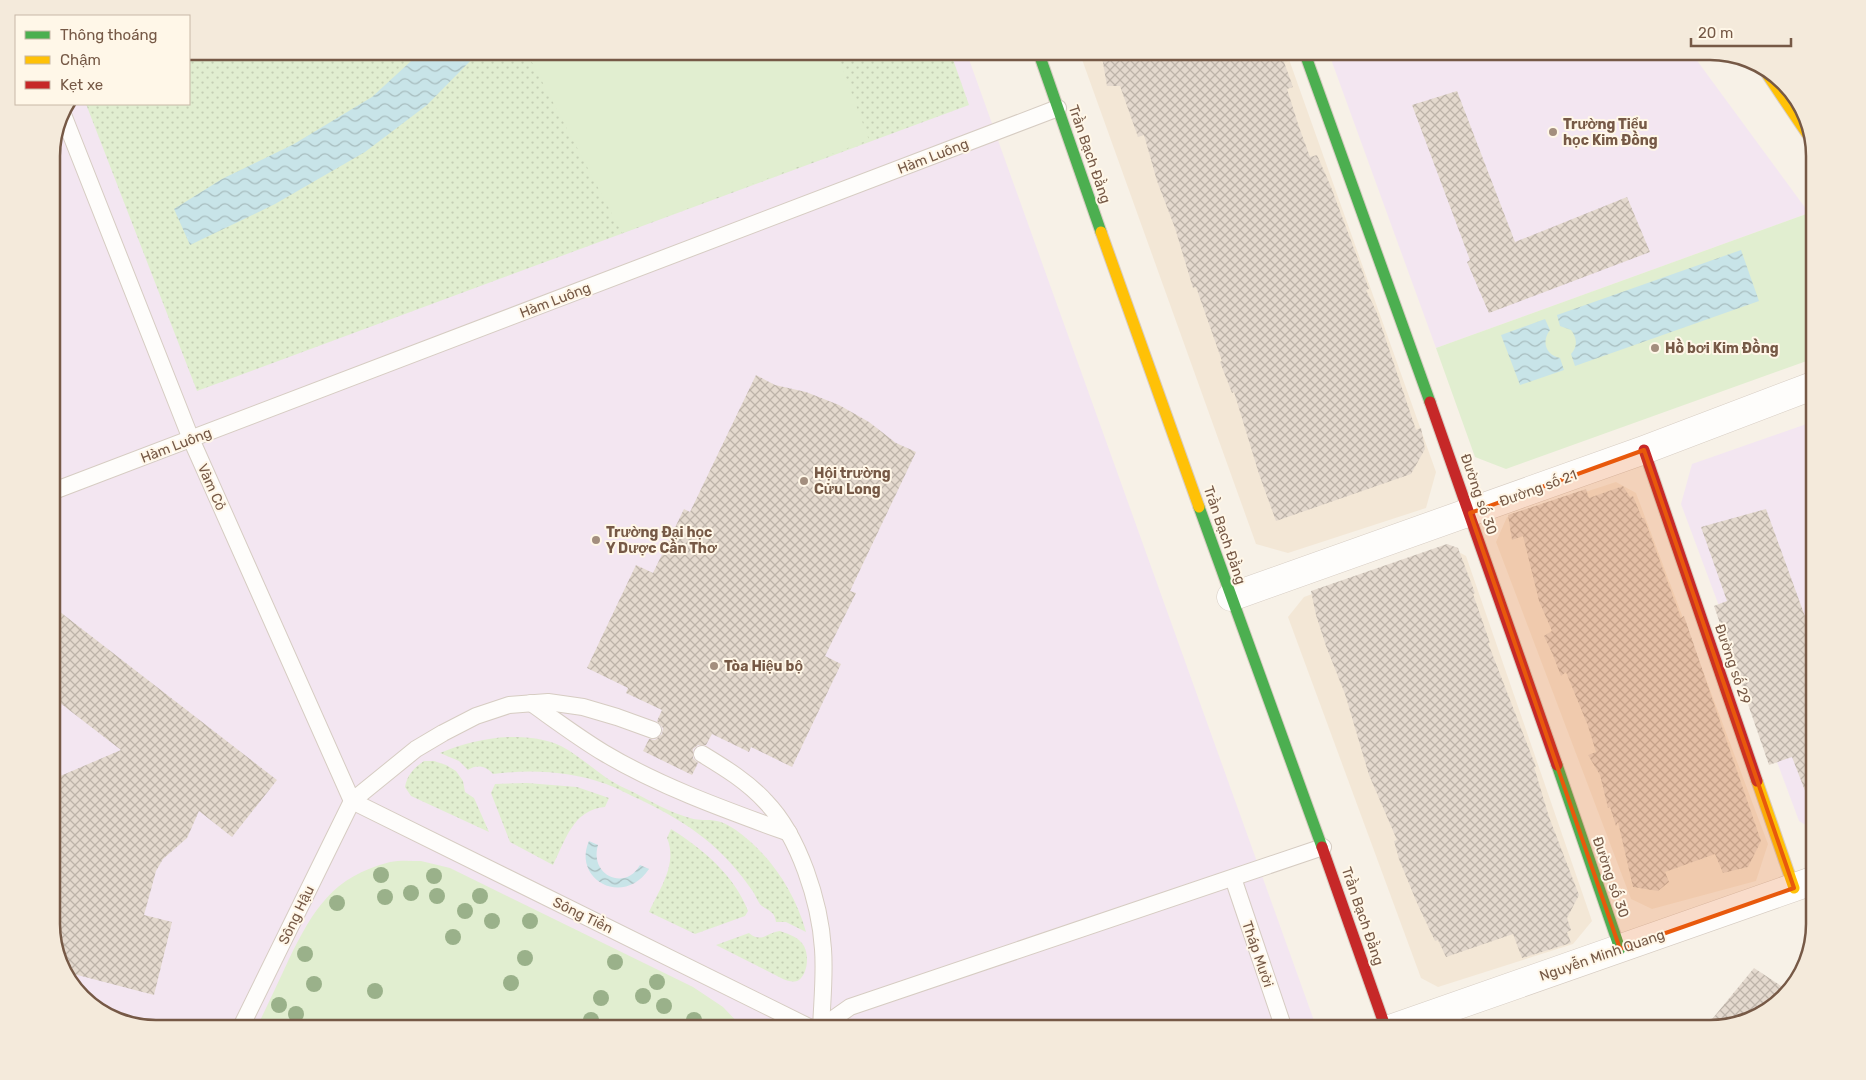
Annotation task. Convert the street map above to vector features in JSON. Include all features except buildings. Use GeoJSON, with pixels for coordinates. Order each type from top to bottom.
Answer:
{"type":"FeatureCollection","features":[{"type":"Feature","properties":{"kind":"street","name":"Trần Bạch Đằng"},"geometry":{"type":"LineString","coordinates":[[1041,60],[1231,597],[1323,847],[1383,1020]]}},
{"type":"Feature","properties":{"kind":"street","name":"Đường số 30"},"geometry":{"type":"LineString","coordinates":[[1307,60],[1470,513],[1620,949]]}},
{"type":"Feature","properties":{"kind":"street"},"geometry":{"type":"LineString","coordinates":[[1775,86],[1801,126]]}},
{"type":"Feature","properties":{"kind":"street","name":"Đường số 21"},"geometry":{"type":"LineString","coordinates":[[1231,597],[1644,450],[1806,388]]}},
{"type":"Feature","properties":{"kind":"street","name":"Đường số 29"},"geometry":{"type":"LineString","coordinates":[[1644,450],[1805,884]]}},
{"type":"Feature","properties":{"kind":"street","name":"Nguyễn Minh Quang"},"geometry":{"type":"LineString","coordinates":[[1416,1020],[1805,884]]}},
{"type":"Feature","properties":{"kind":"lane","name":"Hàm Luông"},"geometry":{"type":"LineString","coordinates":[[60,489],[1058,108]]}},
{"type":"Feature","properties":{"kind":"lane","name":"Vàm Cỏ"},"geometry":{"type":"LineString","coordinates":[[66,122],[191,439],[352,801]]}},
{"type":"Feature","properties":{"kind":"lane"},"geometry":{"type":"LineString","coordinates":[[352,801],[416,749],[443,732],[476,716],[509,705],[548,702],[583,707],[653,730]]}},
{"type":"Feature","properties":{"kind":"lane"},"geometry":{"type":"LineString","coordinates":[[531,703],[604,753],[655,780],[703,801],[789,833]]}},
{"type":"Feature","properties":{"kind":"lane"},"geometry":{"type":"LineString","coordinates":[[702,754],[739,777],[767,802],[789,833],[805,868],[816,904],[823,949],[823,1020]]}},
{"type":"Feature","properties":{"kind":"lane","name":"Sông Hậu"},"geometry":{"type":"LineString","coordinates":[[244,1020],[352,801]]}},
{"type":"Feature","properties":{"kind":"lane","name":"Sông Tiền"},"geometry":{"type":"LineString","coordinates":[[352,801],[795,1020]]}},
{"type":"Feature","properties":{"kind":"lane"},"geometry":{"type":"LineString","coordinates":[[832,1020],[850,1007],[1323,847]]}},
{"type":"Feature","properties":{"kind":"lane","name":"Tháp Mười"},"geometry":{"type":"LineString","coordinates":[[1233,878],[1281,1020]]}},
{"type":"Feature","properties":{"kind":"highlighted area"},"geometry":{"type":"Polygon","coordinates":[[[1644,450],[1794,888],[1620,949],[1470,513],[1644,450]]]}},
{"type":"Feature","properties":{"kind":"shaded area","name":"Trường Đại học Y Dược Cần Thơ"},"geometry":{"type":"Polygon","coordinates":[[[190,60],[969,60],[1314,1020],[156,1020],[131,1017],[119,1013],[88,992],[76,977],[65,955],[60,930],[60,150],[63,131],[75,105],[190,105],[190,60]]]}},
{"type":"Feature","properties":{"kind":"shaded area"},"geometry":{"type":"Polygon","coordinates":[[[1082,60],[1289,60],[1436,472],[1426,508],[1288,553],[1256,544],[1082,60]]]}},
{"type":"Feature","properties":{"kind":"shaded area","name":"Trường Tiểu học Kim Đồng"},"geometry":{"type":"Polygon","coordinates":[[[1331,60],[1697,60],[1806,209],[1806,214],[1436,348],[1331,60]]]}},
{"type":"Feature","properties":{"kind":"shaded area"},"geometry":{"type":"Polygon","coordinates":[[[1806,424],[1806,825],[1799,821],[1681,504],[1692,464],[1806,424]]]}},
{"type":"Feature","properties":{"kind":"shaded area"},"geometry":{"type":"Polygon","coordinates":[[[1616,482],[1636,493],[1768,844],[1756,881],[1652,909],[1631,899],[1496,542],[1507,517],[1616,482]]]}},
{"type":"Feature","properties":{"kind":"shaded area"},"geometry":{"type":"Polygon","coordinates":[[[1446,545],[1466,556],[1592,921],[1573,944],[1438,987],[1421,978],[1288,617],[1304,597],[1446,545]]]}},
{"type":"Feature","properties":{"kind":"green space"},"geometry":{"type":"Polygon","coordinates":[[[190,60],[953,60],[969,105],[197,391],[86,105],[190,105],[190,60]]]}},
{"type":"Feature","properties":{"kind":"green space"},"geometry":{"type":"Polygon","coordinates":[[[531,60],[839,60],[869,140],[622,233],[531,60]]]}},
{"type":"Feature","properties":{"kind":"green space"},"geometry":{"type":"Polygon","coordinates":[[[1806,214],[1806,361],[1506,469],[1475,457],[1436,348],[1806,214]]]}},
{"type":"Feature","properties":{"kind":"green space"},"geometry":{"type":"Polygon","coordinates":[[[522,737],[555,743],[573,753],[611,781],[662,807],[690,818],[717,821],[743,835],[766,858],[783,881],[802,919],[806,932],[786,922],[776,922],[773,914],[761,905],[730,862],[704,838],[675,818],[615,787],[578,776],[550,772],[493,774],[487,769],[478,767],[468,770],[459,761],[440,753],[473,742],[522,737]]]}},
{"type":"Feature","properties":{"kind":"green space"},"geometry":{"type":"Polygon","coordinates":[[[424,761],[434,761],[456,771],[463,781],[465,792],[474,798],[489,832],[411,796],[405,787],[407,779],[414,769],[424,761]]]}},
{"type":"Feature","properties":{"kind":"green space"},"geometry":{"type":"Polygon","coordinates":[[[527,783],[577,787],[609,798],[605,807],[594,809],[585,814],[572,827],[553,865],[510,842],[491,793],[495,784],[527,783]]]}},
{"type":"Feature","properties":{"kind":"green space"},"geometry":{"type":"Polygon","coordinates":[[[671,829],[706,854],[726,875],[742,898],[748,911],[745,916],[695,934],[649,912],[669,867],[670,848],[667,838],[671,829]]]}},
{"type":"Feature","properties":{"kind":"green space"},"geometry":{"type":"Polygon","coordinates":[[[394,861],[421,861],[450,868],[693,987],[723,1007],[735,1020],[260,1020],[298,941],[327,897],[353,876],[370,868],[394,861]]]}},
{"type":"Feature","properties":{"kind":"green space"},"geometry":{"type":"Polygon","coordinates":[[[780,931],[796,938],[806,950],[806,969],[802,977],[797,981],[783,979],[716,945],[749,933],[753,936],[761,937],[780,931]]]}},
{"type":"Feature","properties":{"kind":"water"},"geometry":{"type":"Polygon","coordinates":[[[412,60],[471,60],[427,105],[365,152],[275,204],[190,245],[174,209],[222,179],[294,144],[372,97],[412,60]]]}},
{"type":"Feature","properties":{"kind":"water"},"geometry":{"type":"Polygon","coordinates":[[[1741,250],[1759,301],[1575,366],[1571,354],[1576,345],[1575,336],[1571,330],[1560,326],[1557,315],[1741,250]]]}},
{"type":"Feature","properties":{"kind":"water"},"geometry":{"type":"Polygon","coordinates":[[[1545,319],[1550,330],[1546,339],[1546,347],[1551,354],[1560,358],[1564,370],[1520,385],[1501,335],[1545,319]]]}},
{"type":"Feature","properties":{"kind":"water"},"geometry":{"type":"Polygon","coordinates":[[[589,841],[598,845],[597,856],[599,865],[603,872],[610,876],[626,877],[634,873],[640,865],[649,869],[638,881],[626,886],[614,887],[603,884],[594,877],[588,867],[586,855],[589,841]]]}},
{"type":"Feature","properties":{"kind":"traffic: fast"},"geometry":{"type":"LineString","coordinates":[[1041,60],[1101,232]]}},
{"type":"Feature","properties":{"kind":"traffic: fast"},"geometry":{"type":"LineString","coordinates":[[1307,60],[1430,402]]}},
{"type":"Feature","properties":{"kind":"traffic: fast"},"geometry":{"type":"LineString","coordinates":[[1199,507],[1322,847]]}},
{"type":"Feature","properties":{"kind":"traffic: fast"},"geometry":{"type":"LineString","coordinates":[[1557,765],[1620,949]]}},
{"type":"Feature","properties":{"kind":"traffic: slow"},"geometry":{"type":"LineString","coordinates":[[1775,86],[1800,124]]}},
{"type":"Feature","properties":{"kind":"traffic: slow"},"geometry":{"type":"LineString","coordinates":[[1101,232],[1199,507]]}},
{"type":"Feature","properties":{"kind":"traffic: slow"},"geometry":{"type":"LineString","coordinates":[[1757,781],[1794,888]]}},
{"type":"Feature","properties":{"kind":"traffic: jam"},"geometry":{"type":"LineString","coordinates":[[1430,402],[1557,765]]}},
{"type":"Feature","properties":{"kind":"traffic: jam"},"geometry":{"type":"LineString","coordinates":[[1644,450],[1757,781]]}},
{"type":"Feature","properties":{"kind":"traffic: jam"},"geometry":{"type":"LineString","coordinates":[[1322,847],[1383,1020]]}},
{"type":"Feature","properties":{"kind":"place","name":"Trường Tiểu học Kim Đồng"},"geometry":{"type":"Point","coordinates":[1553,132]}},
{"type":"Feature","properties":{"kind":"place","name":"Hồ bơi Kim Đồng"},"geometry":{"type":"Point","coordinates":[1655,348]}},
{"type":"Feature","properties":{"kind":"place","name":"Hội trường Cửu Long"},"geometry":{"type":"Point","coordinates":[804,481]}},
{"type":"Feature","properties":{"kind":"place","name":"Trường Đại học Y Dược Cần Thơ"},"geometry":{"type":"Point","coordinates":[596,540]}},
{"type":"Feature","properties":{"kind":"place","name":"Tòa Hiệu bộ"},"geometry":{"type":"Point","coordinates":[714,666]}}]}
